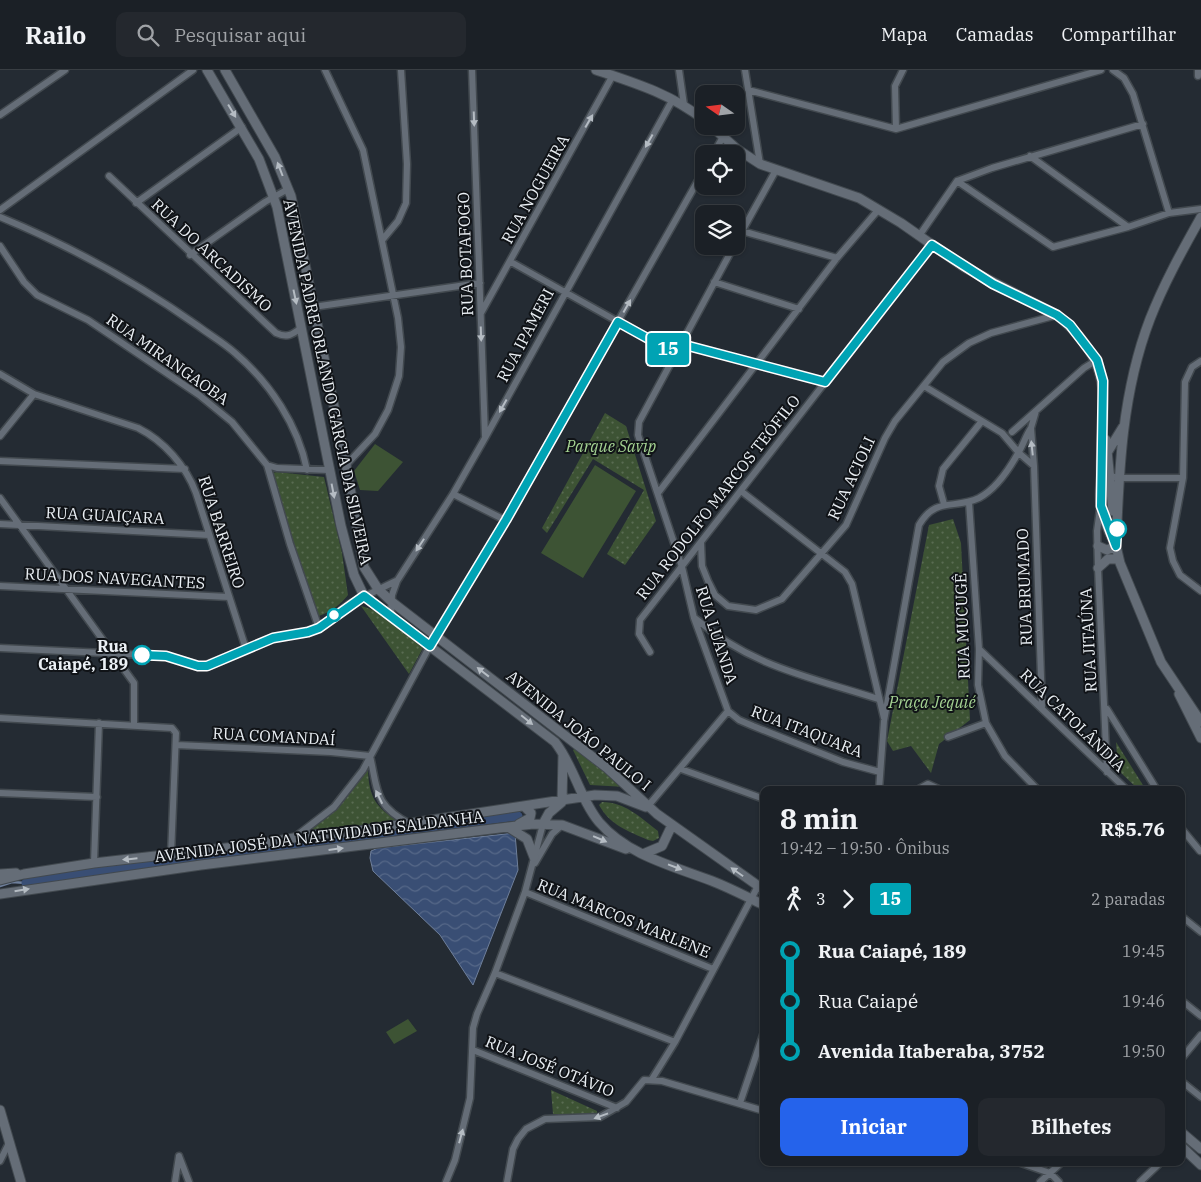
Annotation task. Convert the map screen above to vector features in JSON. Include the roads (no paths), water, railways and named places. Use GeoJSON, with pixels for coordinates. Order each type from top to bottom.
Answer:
{"type":"FeatureCollection","features":[{"type":"Feature","properties":{"kind":"main road","name":"AVENIDA PADRE ORLANDO GARCIA DA SILVEIRA"},"geometry":{"type":"LineString","coordinates":[[207,70],[242,127],[259,159],[274,196],[329,470],[354,575],[364,596]]}},
{"type":"Feature","properties":{"kind":"main road","name":"AVENIDA PADRE ORLANDO GARCIA DA SILVEIRA"},"geometry":{"type":"LineString","coordinates":[[225,70],[264,135],[288,189],[346,465],[364,567],[378,589]]}},
{"type":"Feature","properties":{"kind":"main road"},"geometry":{"type":"LineString","coordinates":[[596,70],[673,99],[695,113]]}},
{"type":"Feature","properties":{"kind":"main road"},"geometry":{"type":"LineString","coordinates":[[723,136],[760,164],[846,192],[879,209],[993,284],[1057,315],[1070,325],[1097,360],[1103,381],[1101,506],[1119,559],[1161,662],[1201,722]]}},
{"type":"Feature","properties":{"kind":"main road"},"geometry":{"type":"LineString","coordinates":[[1114,477],[1134,373],[1149,321],[1171,270],[1201,217]]}},
{"type":"Feature","properties":{"kind":"main road"},"geometry":{"type":"LineString","coordinates":[[1101,468],[1108,451],[1123,427]]}},
{"type":"Feature","properties":{"kind":"main road"},"geometry":{"type":"LineString","coordinates":[[1103,428],[1114,477],[1116,546]]}},
{"type":"Feature","properties":{"kind":"main road"},"geometry":{"type":"LineString","coordinates":[[1098,546],[1107,550],[1116,546]]}},
{"type":"Feature","properties":{"kind":"main road"},"geometry":{"type":"LineString","coordinates":[[1098,568],[1105,560],[1119,559]]}},
{"type":"Feature","properties":{"kind":"main road","name":"AVENIDA JOÃO PAULO I"},"geometry":{"type":"LineString","coordinates":[[378,589],[392,602],[607,768],[656,814],[760,887]]}},
{"type":"Feature","properties":{"kind":"main road","name":"AVENIDA JOÃO PAULO I"},"geometry":{"type":"LineString","coordinates":[[364,596],[555,742],[563,753],[598,820],[608,831],[640,853],[760,903]]}},
{"type":"Feature","properties":{"kind":"main road"},"geometry":{"type":"LineString","coordinates":[[1175,684],[1200,734]]}},
{"type":"Feature","properties":{"kind":"main road"},"geometry":{"type":"LineString","coordinates":[[543,824],[549,813],[562,802],[563,753]]}},
{"type":"Feature","properties":{"kind":"main road","name":"AVENIDA JOSÉ DA NATIVIDADE SALDANHA"},"geometry":{"type":"LineString","coordinates":[[0,880],[24,874],[94,863],[410,824],[585,797],[617,796],[641,804],[656,814]]}},
{"type":"Feature","properties":{"kind":"main road"},"geometry":{"type":"LineString","coordinates":[[510,827],[530,818],[531,813],[525,807]]}},
{"type":"Feature","properties":{"kind":"main road","name":"AVENIDA JOSÉ DA NATIVIDADE SALDANHA"},"geometry":{"type":"LineString","coordinates":[[0,894],[191,867],[543,824],[562,825],[640,853]]}},
{"type":"Feature","properties":{"kind":"main road"},"geometry":{"type":"LineString","coordinates":[[640,853],[662,846],[672,825]]}},
{"type":"Feature","properties":{"kind":"main road"},"geometry":{"type":"LineString","coordinates":[[510,827],[527,839],[534,857]]}},
{"type":"Feature","properties":{"kind":"main road"},"geometry":{"type":"LineString","coordinates":[[0,874],[24,874]]}},
{"type":"Feature","properties":{"kind":"main road"},"geometry":{"type":"LineString","coordinates":[[0,1110],[21,1182]]}},
{"type":"Feature","properties":{"kind":"main road"},"geometry":{"type":"LineString","coordinates":[[1185,1136],[1201,1151]]}},
{"type":"Feature","properties":{"kind":"main road"},"geometry":{"type":"LineString","coordinates":[[1185,1147],[1201,1151]]}},
{"type":"Feature","properties":{"kind":"main road"},"geometry":{"type":"LineString","coordinates":[[1185,1150],[1201,1164]]}},
{"type":"Feature","properties":{"kind":"street"},"geometry":{"type":"LineString","coordinates":[[0,115],[65,70]]}},
{"type":"Feature","properties":{"kind":"street"},"geometry":{"type":"LineString","coordinates":[[0,210],[193,70]]}},
{"type":"Feature","properties":{"kind":"street"},"geometry":{"type":"LineString","coordinates":[[325,70],[363,150],[394,296],[401,347],[399,376],[394,397],[375,434],[346,465]]}},
{"type":"Feature","properties":{"kind":"street"},"geometry":{"type":"LineString","coordinates":[[382,239],[398,221],[406,203],[401,70]]}},
{"type":"Feature","properties":{"kind":"street","name":"RUA BOTAFOGO"},"geometry":{"type":"LineString","coordinates":[[472,70],[485,438]]}},
{"type":"Feature","properties":{"kind":"street"},"geometry":{"type":"LineString","coordinates":[[679,70],[684,105]]}},
{"type":"Feature","properties":{"kind":"street"},"geometry":{"type":"LineString","coordinates":[[745,70],[760,164]]}},
{"type":"Feature","properties":{"kind":"street"},"geometry":{"type":"LineString","coordinates":[[896,129],[895,86],[903,70]]}},
{"type":"Feature","properties":{"kind":"street"},"geometry":{"type":"LineString","coordinates":[[748,90],[896,129],[1101,70]]}},
{"type":"Feature","properties":{"kind":"street"},"geometry":{"type":"LineString","coordinates":[[1113,70],[1124,78],[1133,94],[1169,213]]}},
{"type":"Feature","properties":{"kind":"street","name":"RUA NOGUEIRA"},"geometry":{"type":"LineString","coordinates":[[480,316],[613,75]]}},
{"type":"Feature","properties":{"kind":"street","name":"RUA IPAMERI"},"geometry":{"type":"LineString","coordinates":[[391,616],[397,581],[453,494],[673,99]]}},
{"type":"Feature","properties":{"kind":"street"},"geometry":{"type":"LineString","coordinates":[[0,109],[10,108]]}},
{"type":"Feature","properties":{"kind":"street"},"geometry":{"type":"LineString","coordinates":[[919,236],[957,182],[1030,156],[1143,124]]}},
{"type":"Feature","properties":{"kind":"street"},"geometry":{"type":"LineString","coordinates":[[136,203],[242,127]]}},
{"type":"Feature","properties":{"kind":"street"},"geometry":{"type":"LineString","coordinates":[[718,145],[723,136]]}},
{"type":"Feature","properties":{"kind":"street"},"geometry":{"type":"LineString","coordinates":[[1030,156],[1128,228]]}},
{"type":"Feature","properties":{"kind":"street"},"geometry":{"type":"LineString","coordinates":[[745,226],[776,170]]}},
{"type":"Feature","properties":{"kind":"street","name":"RUA DO ARCADISMO"},"geometry":{"type":"LineString","coordinates":[[109,176],[190,255],[276,333],[284,337],[301,328]]}},
{"type":"Feature","properties":{"kind":"street"},"geometry":{"type":"LineString","coordinates":[[957,182],[1053,248],[1128,228],[1169,213],[1201,208]]}},
{"type":"Feature","properties":{"kind":"street"},"geometry":{"type":"LineString","coordinates":[[294,838],[334,807],[355,782],[430,646],[506,520],[695,186]]}},
{"type":"Feature","properties":{"kind":"street"},"geometry":{"type":"LineString","coordinates":[[190,255],[274,196],[288,189]]}},
{"type":"Feature","properties":{"kind":"street"},"geometry":{"type":"LineString","coordinates":[[658,493],[837,258],[879,209]]}},
{"type":"Feature","properties":{"kind":"street"},"geometry":{"type":"LineString","coordinates":[[0,217],[76,251],[160,300],[234,352],[281,405],[303,449],[307,470]]}},
{"type":"Feature","properties":{"kind":"street"},"geometry":{"type":"LineString","coordinates":[[745,232],[837,258]]}},
{"type":"Feature","properties":{"kind":"street","name":"RUA RODOLFO MARCOS TEÓFILO"},"geometry":{"type":"LineString","coordinates":[[650,652],[639,634],[639,622],[932,245]]}},
{"type":"Feature","properties":{"kind":"street","name":"RUA MIRANGAOBA"},"geometry":{"type":"LineString","coordinates":[[0,246],[24,282],[36,295],[88,320],[199,395],[232,422],[266,465]]}},
{"type":"Feature","properties":{"kind":"street","name":"RUA LUANDA"},"geometry":{"type":"LineString","coordinates":[[728,711],[694,618],[682,567],[637,428],[729,255]]}},
{"type":"Feature","properties":{"kind":"street"},"geometry":{"type":"LineString","coordinates":[[511,262],[676,354]]}},
{"type":"Feature","properties":{"kind":"street"},"geometry":{"type":"LineString","coordinates":[[714,282],[799,309]]}},
{"type":"Feature","properties":{"kind":"street"},"geometry":{"type":"LineString","coordinates":[[313,307],[480,283]]}},
{"type":"Feature","properties":{"kind":"street","name":"RUA ACIOLI"},"geometry":{"type":"LineString","coordinates":[[701,543],[702,566],[715,594],[728,606],[742,610],[756,610],[782,599],[822,556],[846,525],[885,438],[943,362],[968,343],[991,333],[1057,315]]}},
{"type":"Feature","properties":{"kind":"street"},"geometry":{"type":"LineString","coordinates":[[681,344],[825,382]]}},
{"type":"Feature","properties":{"kind":"street"},"geometry":{"type":"LineString","coordinates":[[1012,432],[1084,368],[1097,360]]}},
{"type":"Feature","properties":{"kind":"street"},"geometry":{"type":"LineString","coordinates":[[1201,361],[1192,366],[1185,382],[1183,478],[1170,548],[1173,562],[1180,575],[1201,591]]}},
{"type":"Feature","properties":{"kind":"street","name":"RUA BARREIRO"},"geometry":{"type":"LineString","coordinates":[[0,374],[34,394],[106,416],[150,434],[184,469],[196,493],[246,649]]}},
{"type":"Feature","properties":{"kind":"street"},"geometry":{"type":"LineString","coordinates":[[924,386],[1002,433],[1018,454],[1034,466]]}},
{"type":"Feature","properties":{"kind":"street"},"geometry":{"type":"LineString","coordinates":[[0,436],[3,429],[34,394]]}},
{"type":"Feature","properties":{"kind":"street","name":"RUA BRUMADO"},"geometry":{"type":"LineString","coordinates":[[1036,411],[1031,428],[1034,466],[1042,708]]}},
{"type":"Feature","properties":{"kind":"street"},"geometry":{"type":"LineString","coordinates":[[944,504],[939,486],[943,469],[982,421]]}},
{"type":"Feature","properties":{"kind":"street"},"geometry":{"type":"LineString","coordinates":[[1002,433],[1031,428]]}},
{"type":"Feature","properties":{"kind":"street"},"geometry":{"type":"LineString","coordinates":[[879,786],[884,721],[920,525],[925,515],[934,508],[944,504],[969,502],[990,491],[1018,454],[1031,428]]}},
{"type":"Feature","properties":{"kind":"street"},"geometry":{"type":"LineString","coordinates":[[0,460],[184,469]]}},
{"type":"Feature","properties":{"kind":"street"},"geometry":{"type":"LineString","coordinates":[[319,628],[290,544],[266,465],[307,470],[329,470]]}},
{"type":"Feature","properties":{"kind":"street"},"geometry":{"type":"LineString","coordinates":[[1114,477],[1183,478]]}},
{"type":"Feature","properties":{"kind":"street"},"geometry":{"type":"LineString","coordinates":[[741,491],[822,556],[845,572],[852,584],[884,721]]}},
{"type":"Feature","properties":{"kind":"street"},"geometry":{"type":"LineString","coordinates":[[453,494],[506,520]]}},
{"type":"Feature","properties":{"kind":"street"},"geometry":{"type":"LineString","coordinates":[[0,498],[136,686],[134,725]]}},
{"type":"Feature","properties":{"kind":"street","name":"RUA MUCUGÊ"},"geometry":{"type":"LineString","coordinates":[[969,502],[979,649],[978,685],[986,723],[1005,756],[1034,786]]}},
{"type":"Feature","properties":{"kind":"street","name":"RUA JITAÚNA"},"geometry":{"type":"LineString","coordinates":[[1101,506],[1098,568],[1106,708],[1107,772]]}},
{"type":"Feature","properties":{"kind":"street","name":"RUA GUAIÇARA"},"geometry":{"type":"LineString","coordinates":[[0,524],[209,535]]}},
{"type":"Feature","properties":{"kind":"street"},"geometry":{"type":"LineString","coordinates":[[0,648],[166,656],[203,666],[273,638],[308,632],[319,628],[364,596],[397,581]]}},
{"type":"Feature","properties":{"kind":"street","name":"RUA DOS NAVEGANTES"},"geometry":{"type":"LineString","coordinates":[[0,586],[229,597]]}},
{"type":"Feature","properties":{"kind":"street"},"geometry":{"type":"LineString","coordinates":[[694,618],[719,638],[759,661],[878,699]]}},
{"type":"Feature","properties":{"kind":"street","name":"RUA CATOLÂNDIA"},"geometry":{"type":"LineString","coordinates":[[979,649],[1123,786]]}},
{"type":"Feature","properties":{"kind":"street"},"geometry":{"type":"LineString","coordinates":[[1106,708],[1155,786]]}},
{"type":"Feature","properties":{"kind":"street"},"geometry":{"type":"LineString","coordinates":[[648,806],[728,711]]}},
{"type":"Feature","properties":{"kind":"street","name":"RUA ITAQUARA"},"geometry":{"type":"LineString","coordinates":[[728,711],[739,720],[753,726],[844,762],[880,772]]}},
{"type":"Feature","properties":{"kind":"street"},"geometry":{"type":"LineString","coordinates":[[0,718],[172,728],[176,733],[176,745],[171,855]]}},
{"type":"Feature","properties":{"kind":"street"},"geometry":{"type":"LineString","coordinates":[[94,863],[99,723]]}},
{"type":"Feature","properties":{"kind":"street"},"geometry":{"type":"LineString","coordinates":[[948,736],[986,723]]}},
{"type":"Feature","properties":{"kind":"street","name":"RUA COMANDAÍ"},"geometry":{"type":"LineString","coordinates":[[176,745],[331,752],[370,756]]}},
{"type":"Feature","properties":{"kind":"street"},"geometry":{"type":"LineString","coordinates":[[370,756],[378,798],[388,811],[410,824]]}},
{"type":"Feature","properties":{"kind":"street"},"geometry":{"type":"LineString","coordinates":[[681,769],[760,798]]}},
{"type":"Feature","properties":{"kind":"street"},"geometry":{"type":"LineString","coordinates":[[0,793],[97,797]]}},
{"type":"Feature","properties":{"kind":"street"},"geometry":{"type":"LineString","coordinates":[[446,1182],[455,1160],[470,1098],[473,1028],[524,892],[543,824]]}},
{"type":"Feature","properties":{"kind":"street"},"geometry":{"type":"LineString","coordinates":[[530,873],[543,847],[562,825]]}},
{"type":"Feature","properties":{"kind":"street"},"geometry":{"type":"LineString","coordinates":[[1185,833],[1200,852]]}},
{"type":"Feature","properties":{"kind":"street"},"geometry":{"type":"LineString","coordinates":[[1185,839],[1200,852]]}},
{"type":"Feature","properties":{"kind":"street"},"geometry":{"type":"LineString","coordinates":[[652,1079],[676,1042],[750,898],[760,889]]}},
{"type":"Feature","properties":{"kind":"street","name":"RUA MARCOS MARLENE"},"geometry":{"type":"LineString","coordinates":[[524,892],[713,969]]}},
{"type":"Feature","properties":{"kind":"street"},"geometry":{"type":"LineString","coordinates":[[1185,919],[1201,932]]}},
{"type":"Feature","properties":{"kind":"street"},"geometry":{"type":"LineString","coordinates":[[495,973],[676,1042]]}},
{"type":"Feature","properties":{"kind":"street"},"geometry":{"type":"LineString","coordinates":[[1185,1003],[1201,1016]]}},
{"type":"Feature","properties":{"kind":"street"},"geometry":{"type":"LineString","coordinates":[[1185,1054],[1201,1035]]}},
{"type":"Feature","properties":{"kind":"street"},"geometry":{"type":"LineString","coordinates":[[740,1103],[760,1044]]}},
{"type":"Feature","properties":{"kind":"street","name":"RUA JOSÉ OTÁVIO"},"geometry":{"type":"LineString","coordinates":[[473,1050],[617,1108]]}},
{"type":"Feature","properties":{"kind":"street"},"geometry":{"type":"LineString","coordinates":[[507,1182],[513,1149],[526,1129],[546,1119],[597,1118],[626,1102],[641,1082],[652,1079],[760,1109]]}},
{"type":"Feature","properties":{"kind":"street"},"geometry":{"type":"LineString","coordinates":[[1185,1084],[1201,1097]]}},
{"type":"Feature","properties":{"kind":"street"},"geometry":{"type":"LineString","coordinates":[[0,1161],[9,1142]]}},
{"type":"Feature","properties":{"kind":"street"},"geometry":{"type":"LineString","coordinates":[[176,1182],[179,1156],[189,1182]]}},
{"type":"Feature","properties":{"kind":"street"},"geometry":{"type":"LineString","coordinates":[[1030,1166],[1050,1173],[1059,1182]]}},
{"type":"Feature","properties":{"kind":"street"},"geometry":{"type":"LineString","coordinates":[[1040,1182],[1058,1166]]}},
{"type":"Feature","properties":{"kind":"street"},"geometry":{"type":"LineString","coordinates":[[1140,1182],[1157,1166]]}},
{"type":"Feature","properties":{"kind":"water"},"geometry":{"type":"Polygon","coordinates":[[[515,833],[518,870],[473,985],[440,935],[373,871],[370,858],[371,851],[378,848],[515,833]]]}},
{"type":"Feature","properties":{"kind":"waterway"},"geometry":{"type":"LineString","coordinates":[[26,883],[206,855],[518,816]]}},
{"type":"Feature","properties":{"kind":"waterway"},"geometry":{"type":"LineString","coordinates":[[0,886],[12,882],[26,883]]}},
{"type":"Feature","properties":{"kind":"place","name":"Rua Caiapé, 189"},"geometry":{"type":"Point","coordinates":[142,655]}},
{"type":"Feature","properties":{"kind":"park label","name":"Parque Savip"},"geometry":{"type":"Point","coordinates":[611,446]}},
{"type":"Feature","properties":{"kind":"park label","name":"Praça Jequié"},"geometry":{"type":"Point","coordinates":[932,702]}}]}
